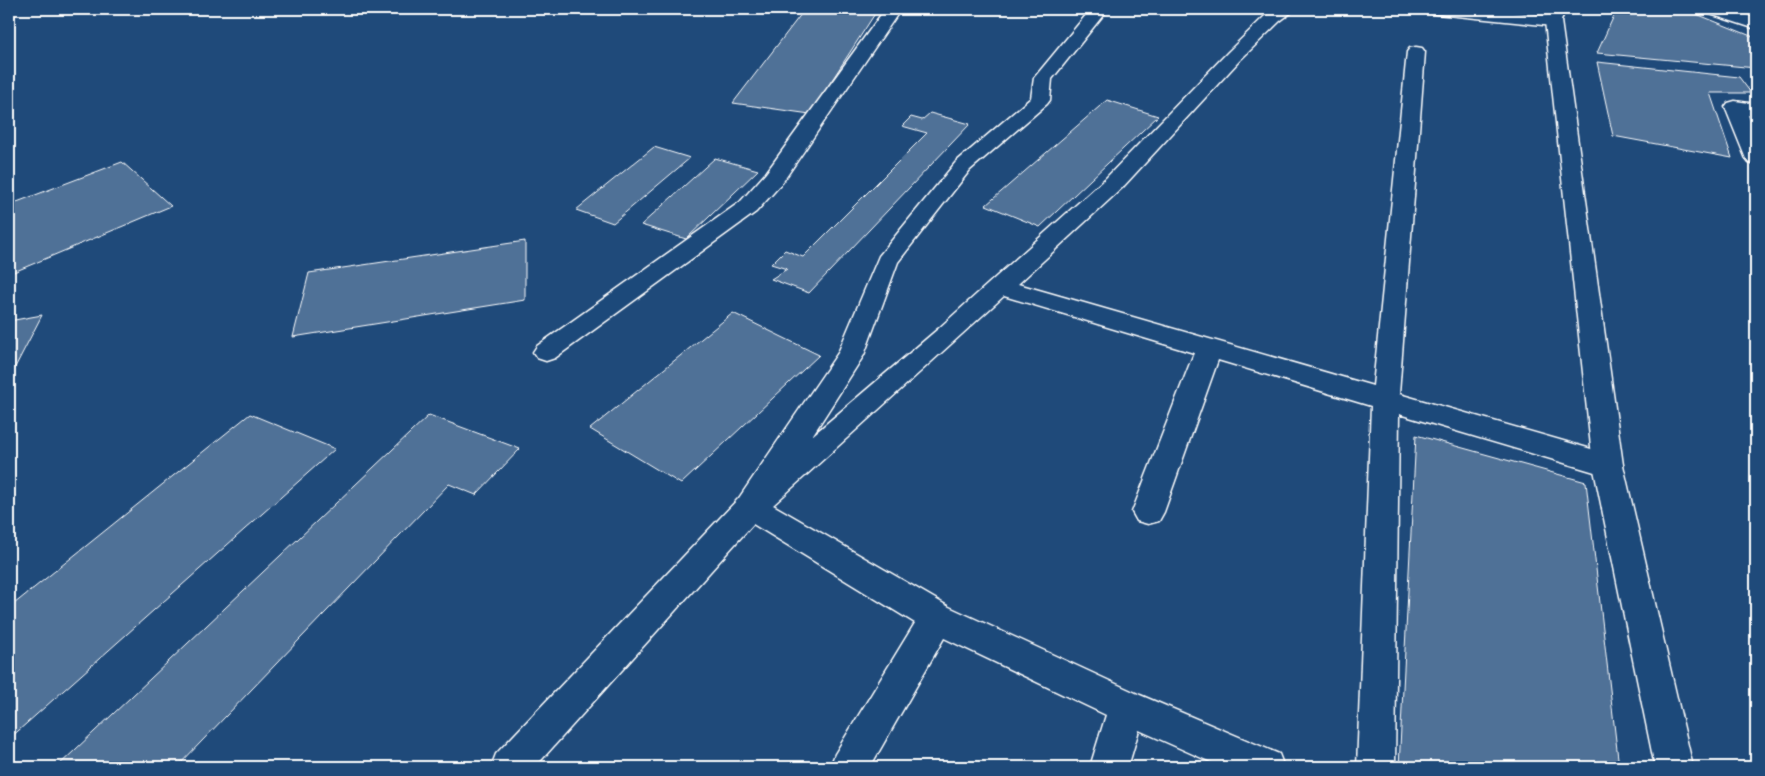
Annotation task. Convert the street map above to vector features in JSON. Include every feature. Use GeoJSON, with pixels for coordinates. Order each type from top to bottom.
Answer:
{"type":"FeatureCollection","features":[{"type":"Feature","properties":{"kind":"street"},"geometry":{"type":"LineString","coordinates":[[546,352],[748,207],[774,178],[893,9]]}},
{"type":"Feature","properties":{"kind":"street"},"geometry":{"type":"LineString","coordinates":[[750,507],[851,355],[887,261],[963,166],[1040,100],[1043,78],[1100,9]]}},
{"type":"Feature","properties":{"kind":"street"},"geometry":{"type":"LineString","coordinates":[[510,767],[750,507],[1000,287],[1114,183],[1234,56],[1274,17],[1288,9]]}},
{"type":"Feature","properties":{"kind":"street"},"geometry":{"type":"LineString","coordinates":[[1437,9],[1555,15],[1608,466],[1674,767]]}},
{"type":"Feature","properties":{"kind":"street"},"geometry":{"type":"LineString","coordinates":[[1720,10],[1756,24]]}},
{"type":"Feature","properties":{"kind":"street"},"geometry":{"type":"LineString","coordinates":[[1376,767],[1385,400],[1416,52]]}},
{"type":"Feature","properties":{"kind":"street"},"geometry":{"type":"LineString","coordinates":[[1756,110],[1735,107],[1756,159]]}},
{"type":"Feature","properties":{"kind":"street"},"geometry":{"type":"LineString","coordinates":[[1000,287],[1608,466]]}},
{"type":"Feature","properties":{"kind":"street"},"geometry":{"type":"LineString","coordinates":[[1148,512],[1209,348]]}},
{"type":"Feature","properties":{"kind":"street"},"geometry":{"type":"LineString","coordinates":[[750,507],[937,618],[1127,707],[1266,767]]}},
{"type":"Feature","properties":{"kind":"street"},"geometry":{"type":"LineString","coordinates":[[849,767],[937,618]]}},
{"type":"Feature","properties":{"kind":"street"},"geometry":{"type":"LineString","coordinates":[[1109,767],[1127,707]]}},
{"type":"Feature","properties":{"kind":"building"},"geometry":{"type":"Polygon","coordinates":[[[805,9],[878,9],[810,114],[733,103],[805,9]]]}},
{"type":"Feature","properties":{"kind":"building"},"geometry":{"type":"Polygon","coordinates":[[[1617,9],[1684,9],[1756,38],[1756,68],[1597,53],[1617,9]]]}},
{"type":"Feature","properties":{"kind":"building"},"geometry":{"type":"Polygon","coordinates":[[[1597,62],[1739,77],[1751,93],[1710,93],[1732,158],[1613,136],[1597,62]]]}},
{"type":"Feature","properties":{"kind":"building"},"geometry":{"type":"Polygon","coordinates":[[[1107,100],[1158,116],[1040,227],[986,205],[1107,100]]]}},
{"type":"Feature","properties":{"kind":"building"},"geometry":{"type":"Polygon","coordinates":[[[930,113],[970,124],[809,293],[771,279],[787,269],[771,264],[785,250],[803,257],[927,133],[902,126],[911,117],[922,120],[930,113]]]}},
{"type":"Feature","properties":{"kind":"building"},"geometry":{"type":"Polygon","coordinates":[[[654,147],[690,158],[613,223],[576,210],[654,147]]]}},
{"type":"Feature","properties":{"kind":"building"},"geometry":{"type":"Polygon","coordinates":[[[715,158],[758,170],[686,239],[641,225],[715,158]]]}},
{"type":"Feature","properties":{"kind":"building"},"geometry":{"type":"Polygon","coordinates":[[[122,162],[171,206],[9,274],[9,205],[122,162]]]}},
{"type":"Feature","properties":{"kind":"building"},"geometry":{"type":"Polygon","coordinates":[[[525,241],[525,300],[293,337],[309,273],[525,241]]]}},
{"type":"Feature","properties":{"kind":"building"},"geometry":{"type":"Polygon","coordinates":[[[733,313],[819,355],[681,484],[590,429],[733,313]]]}},
{"type":"Feature","properties":{"kind":"building"},"geometry":{"type":"Polygon","coordinates":[[[42,315],[9,379],[9,321],[42,315]]]}},
{"type":"Feature","properties":{"kind":"building"},"geometry":{"type":"Polygon","coordinates":[[[250,414],[335,449],[9,739],[9,608],[250,414]]]}},
{"type":"Feature","properties":{"kind":"building"},"geometry":{"type":"Polygon","coordinates":[[[429,415],[520,449],[476,495],[449,484],[177,767],[57,767],[429,415]]]}},
{"type":"Feature","properties":{"kind":"building"},"geometry":{"type":"Polygon","coordinates":[[[1416,435],[1586,482],[1619,767],[1399,767],[1416,435]]]}}]}
